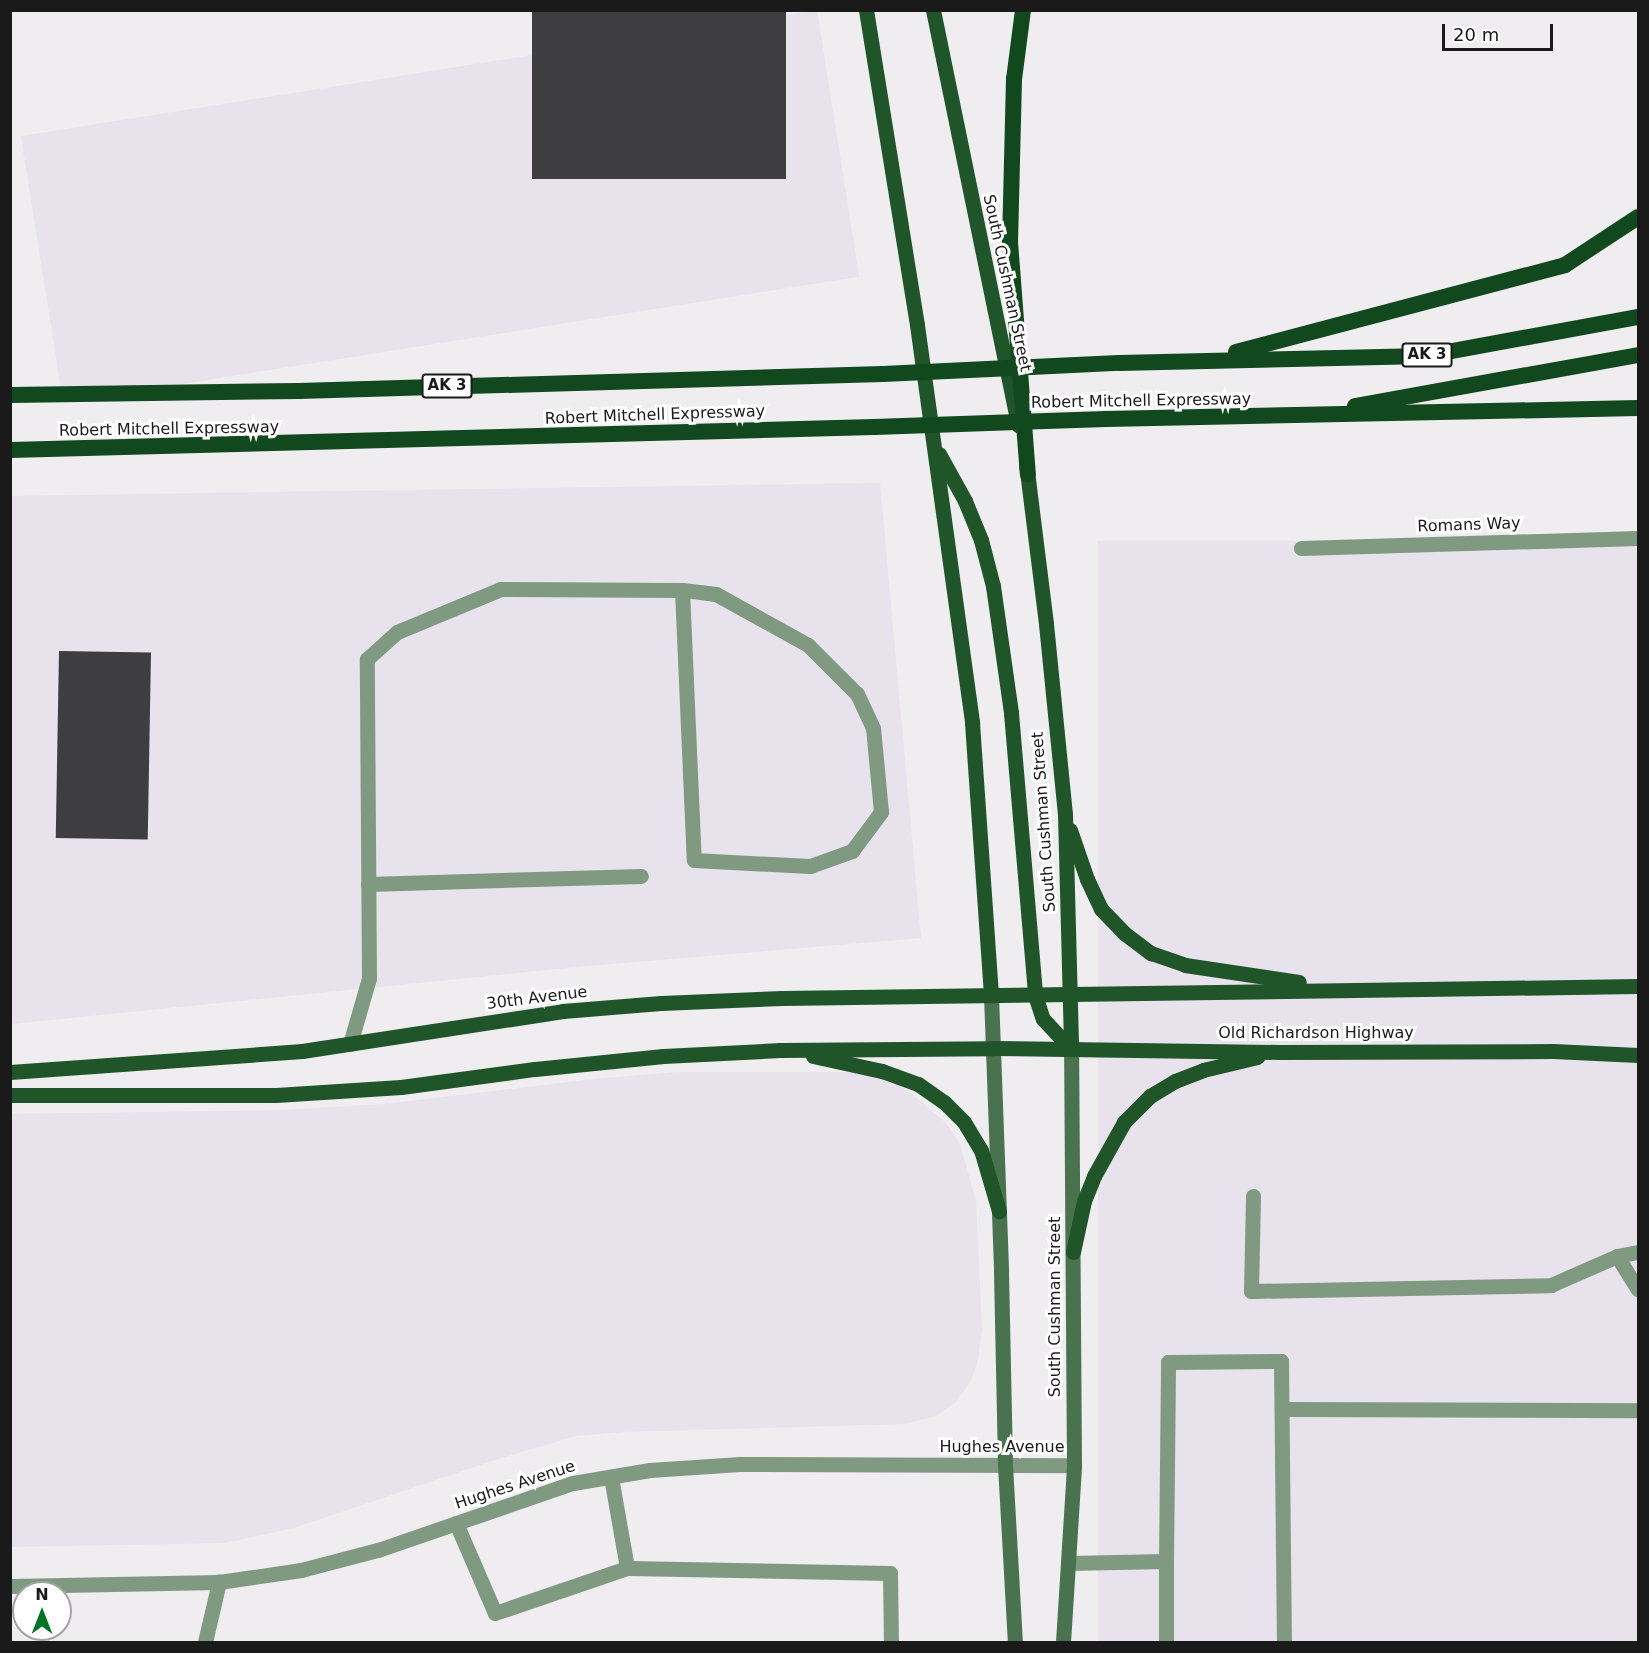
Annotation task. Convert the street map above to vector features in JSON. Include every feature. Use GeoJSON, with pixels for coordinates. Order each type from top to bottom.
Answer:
{"type":"FeatureCollection","features":[{"type":"Feature","properties":{"kind":"highway"},"geometry":{"type":"LineString","coordinates":[[1023,10],[1014,79],[1010,242],[1028,474]]}},
{"type":"Feature","properties":{"kind":"highway"},"geometry":{"type":"LineString","coordinates":[[1212,359],[1565,265],[1638,217]]}},
{"type":"Feature","properties":{"kind":"highway","name":"AK 3"},"geometry":{"type":"LineString","coordinates":[[1212,359],[1425,356],[1638,317]]}},
{"type":"Feature","properties":{"kind":"highway"},"geometry":{"type":"LineString","coordinates":[[1300,416],[1638,356]]}},
{"type":"Feature","properties":{"kind":"highway","name":"Robert Mitchell Expressway"},"geometry":{"type":"LineString","coordinates":[[10,395],[299,391],[883,374],[1212,359]]}},
{"type":"Feature","properties":{"kind":"highway"},"geometry":{"type":"LineString","coordinates":[[1300,416],[1638,408]]}},
{"type":"Feature","properties":{"kind":"highway","name":"Robert Mitchell Expressway"},"geometry":{"type":"LineString","coordinates":[[10,450],[1106,419],[1300,416]]}},
{"type":"Feature","properties":{"kind":"main road"},"geometry":{"type":"LineString","coordinates":[[866,10],[935,446],[972,723],[991,995],[1005,1465],[1015,1642]]}},
{"type":"Feature","properties":{"kind":"main road","name":"South Cushman Street"},"geometry":{"type":"LineString","coordinates":[[933,10],[1028,474],[1065,814],[1071,994],[1074,1465],[1063,1642]]}},
{"type":"Feature","properties":{"kind":"main road"},"geometry":{"type":"LineString","coordinates":[[935,446],[965,501],[981,540],[993,586],[1011,713],[1035,995],[1043,1019],[1071,1049]]}},
{"type":"Feature","properties":{"kind":"main road"},"geometry":{"type":"LineString","coordinates":[[1065,814],[1087,879],[1101,909],[1124,933],[1151,953],[1185,965],[1218,972],[1353,988]]}},
{"type":"Feature","properties":{"kind":"main road"},"geometry":{"type":"LineString","coordinates":[[1071,994],[1353,988],[1638,986]]}},
{"type":"Feature","properties":{"kind":"main road","name":"30th Avenue"},"geometry":{"type":"LineString","coordinates":[[10,1071],[302,1051],[562,1011],[617,1007],[782,998],[1071,994]]}},
{"type":"Feature","properties":{"kind":"main road"},"geometry":{"type":"LineString","coordinates":[[10,1095],[276,1095],[401,1088],[535,1069],[663,1056],[787,1050],[993,1048]]}},
{"type":"Feature","properties":{"kind":"main road","name":"Old Richardson Highway"},"geometry":{"type":"LineString","coordinates":[[993,1048],[1280,1052],[1553,1051],[1638,1054]]}},
{"type":"Feature","properties":{"kind":"main road"},"geometry":{"type":"LineString","coordinates":[[787,1050],[882,1071],[918,1084],[944,1102],[964,1122],[981,1150],[999,1211]]}},
{"type":"Feature","properties":{"kind":"main road"},"geometry":{"type":"LineString","coordinates":[[1073,1252],[1084,1202],[1094,1176],[1124,1122],[1150,1096],[1175,1081],[1203,1070],[1280,1052]]}},
{"type":"Feature","properties":{"kind":"street","name":"Romans Way"},"geometry":{"type":"LineString","coordinates":[[1301,548],[1638,538]]}},
{"type":"Feature","properties":{"kind":"street"},"geometry":{"type":"LineString","coordinates":[[350,1044],[369,978],[367,659],[397,632],[501,589],[682,590],[716,594],[808,645],[857,694],[873,728],[881,812],[852,851],[810,866],[694,860],[682,590]]}},
{"type":"Feature","properties":{"kind":"street"},"geometry":{"type":"LineString","coordinates":[[368,884],[641,876]]}},
{"type":"Feature","properties":{"kind":"street"},"geometry":{"type":"LineString","coordinates":[[1253,1196],[1251,1291],[1551,1285],[1617,1256],[1638,1252]]}},
{"type":"Feature","properties":{"kind":"street"},"geometry":{"type":"LineString","coordinates":[[1617,1256],[1638,1289]]}},
{"type":"Feature","properties":{"kind":"street"},"geometry":{"type":"LineString","coordinates":[[1166,1642],[1168,1362],[1281,1361],[1284,1642]]}},
{"type":"Feature","properties":{"kind":"street"},"geometry":{"type":"LineString","coordinates":[[1282,1409],[1638,1410]]}},
{"type":"Feature","properties":{"kind":"street","name":"Hughes Avenue"},"geometry":{"type":"LineString","coordinates":[[10,1586],[219,1582],[301,1570],[378,1550],[573,1483],[650,1470],[740,1464],[1074,1465]]}},
{"type":"Feature","properties":{"kind":"street"},"geometry":{"type":"LineString","coordinates":[[611,1477],[627,1568]]}},
{"type":"Feature","properties":{"kind":"street"},"geometry":{"type":"LineString","coordinates":[[456,1523],[495,1613],[627,1568],[890,1573],[891,1642]]}},
{"type":"Feature","properties":{"kind":"street"},"geometry":{"type":"LineString","coordinates":[[1068,1563],[1166,1561]]}},
{"type":"Feature","properties":{"kind":"street"},"geometry":{"type":"LineString","coordinates":[[205,1642],[219,1582]]}},
{"type":"Feature","properties":{"kind":"shaded area"},"geometry":{"type":"Polygon","coordinates":[[[817,10],[859,277],[63,403],[21,136],[817,10]]]}},
{"type":"Feature","properties":{"kind":"shaded area"},"geometry":{"type":"Polygon","coordinates":[[[880,483],[921,938],[587,966],[11,1024],[10,496],[880,483]]]}},
{"type":"Feature","properties":{"kind":"shaded area"},"geometry":{"type":"Polygon","coordinates":[[[1098,541],[1638,541],[1638,1642],[1098,1642],[1098,541]]]}},
{"type":"Feature","properties":{"kind":"shaded area"},"geometry":{"type":"Polygon","coordinates":[[[678,1072],[846,1072],[872,1076],[906,1089],[946,1123],[960,1144],[976,1201],[982,1329],[978,1360],[971,1381],[955,1403],[936,1416],[905,1424],[623,1432],[576,1436],[498,1459],[294,1528],[224,1543],[11,1547],[10,1114],[283,1110],[384,1104],[602,1078],[678,1072]]]}},
{"type":"Feature","properties":{"kind":"building"},"geometry":{"type":"Polygon","coordinates":[[[532,10],[786,10],[786,179],[532,179],[532,10]]]}},
{"type":"Feature","properties":{"kind":"building"},"geometry":{"type":"Polygon","coordinates":[[[59,651],[151,653],[148,840],[56,838],[59,651]]]}}]}
